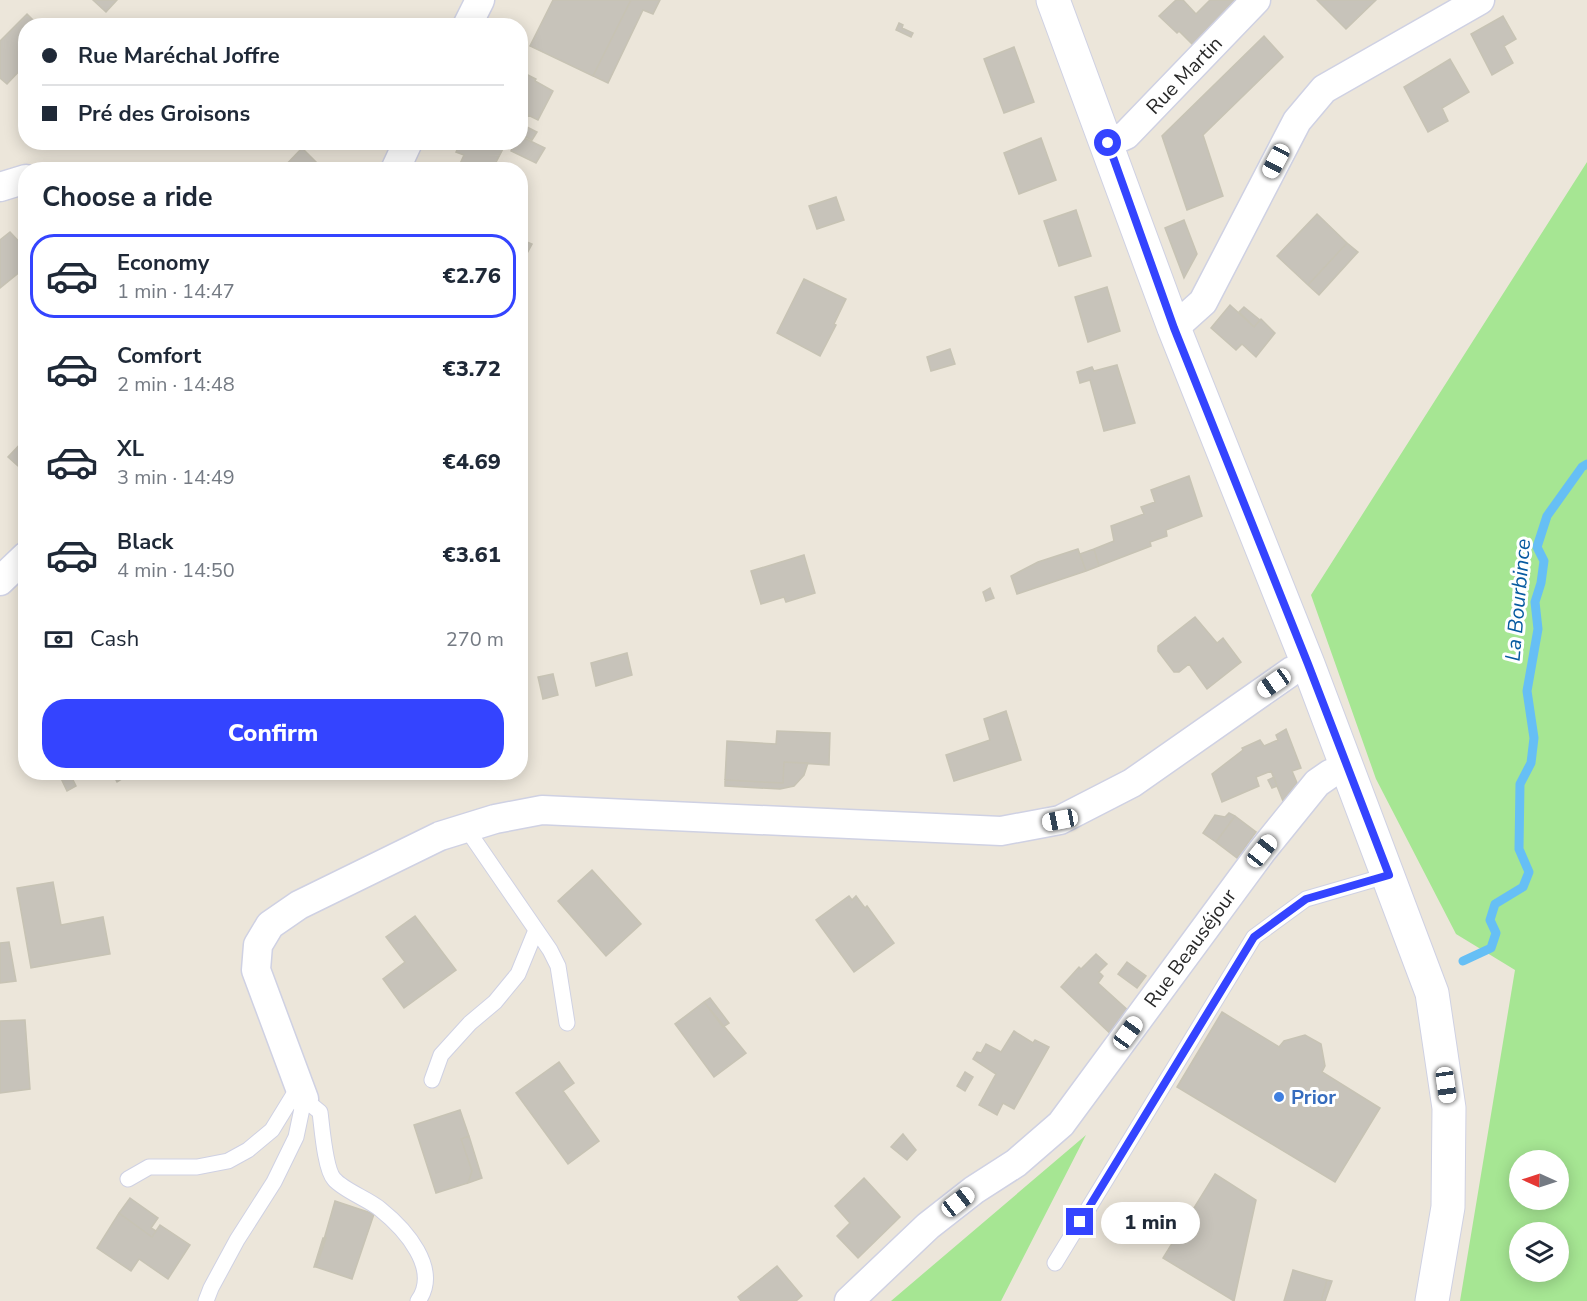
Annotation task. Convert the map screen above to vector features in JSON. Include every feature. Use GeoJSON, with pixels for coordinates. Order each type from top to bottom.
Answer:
{"type":"FeatureCollection","features":[{"type":"Feature","properties":{"kind":"main road"},"geometry":{"type":"LineString","coordinates":[[1053,0],[1108,143],[1174,328],[1308,664],[1432,993],[1449,1108],[1448,1207],[1432,1301]]}},
{"type":"Feature","properties":{"kind":"street"},"geometry":{"type":"LineString","coordinates":[[471,18],[480,0]]}},
{"type":"Feature","properties":{"kind":"street","name":"Rue Martin"},"geometry":{"type":"LineString","coordinates":[[1108,143],[1126,135],[1256,0]]}},
{"type":"Feature","properties":{"kind":"street"},"geometry":{"type":"LineString","coordinates":[[1174,328],[1203,302],[1297,121],[1324,89],[1480,0]]}},
{"type":"Feature","properties":{"kind":"street"},"geometry":{"type":"LineString","coordinates":[[0,187],[18,181]]}},
{"type":"Feature","properties":{"kind":"street"},"geometry":{"type":"LineString","coordinates":[[0,581],[18,564]]}},
{"type":"Feature","properties":{"kind":"street"},"geometry":{"type":"LineString","coordinates":[[301,1092],[256,970],[258,945],[270,926],[299,905],[440,836],[495,819],[542,810],[1001,831],[1060,820],[1132,783],[1292,671],[1308,664]]}},
{"type":"Feature","properties":{"kind":"street","name":"Rue Beauséjour"},"geometry":{"type":"LineString","coordinates":[[849,1301],[928,1226],[974,1190],[1016,1163],[1061,1124],[1262,851],[1317,783],[1330,774],[1347,767]]}},
{"type":"Feature","properties":{"kind":"lane"},"geometry":{"type":"LineString","coordinates":[[466,828],[558,966],[567,1023]]}},
{"type":"Feature","properties":{"kind":"lane"},"geometry":{"type":"LineString","coordinates":[[1055,1263],[1254,937],[1306,899],[1389,875]]}},
{"type":"Feature","properties":{"kind":"lane"},"geometry":{"type":"LineString","coordinates":[[432,1080],[441,1055],[470,1023],[495,1002],[518,974],[536,930]]}},
{"type":"Feature","properties":{"kind":"lane"},"geometry":{"type":"LineString","coordinates":[[128,1179],[149,1167],[197,1167],[228,1161],[248,1150],[272,1130],[301,1092]]}},
{"type":"Feature","properties":{"kind":"lane"},"geometry":{"type":"LineString","coordinates":[[206,1301],[237,1240],[274,1182],[296,1137],[301,1092]]}},
{"type":"Feature","properties":{"kind":"lane"},"geometry":{"type":"LineString","coordinates":[[301,1092],[320,1112],[327,1162],[333,1179],[380,1209],[400,1228],[420,1256],[427,1276],[423,1294],[418,1301]]}},
{"type":"Feature","properties":{"kind":"green space"},"geometry":{"type":"Polygon","coordinates":[[[1587,162],[1587,1301],[1460,1301],[1515,970],[1456,934],[1376,779],[1311,595],[1587,162]]]}},
{"type":"Feature","properties":{"kind":"green space"},"geometry":{"type":"Polygon","coordinates":[[[1086,1135],[1001,1301],[891,1301],[1086,1135]]]}},
{"type":"Feature","properties":{"kind":"building"},"geometry":{"type":"Polygon","coordinates":[[[93,0],[117,0],[106,12],[93,0]]]}},
{"type":"Feature","properties":{"kind":"building"},"geometry":{"type":"Polygon","coordinates":[[[553,0],[631,0],[593,76],[530,46],[553,0]]]}},
{"type":"Feature","properties":{"kind":"building"},"geometry":{"type":"Polygon","coordinates":[[[631,0],[660,0],[653,14],[643,10],[608,83],[593,76],[631,0]]]}},
{"type":"Feature","properties":{"kind":"building"},"geometry":{"type":"Polygon","coordinates":[[[1176,0],[1183,0],[1196,14],[1210,0],[1238,0],[1194,46],[1159,16],[1176,0]]]}},
{"type":"Feature","properties":{"kind":"building"},"geometry":{"type":"Polygon","coordinates":[[[1317,0],[1376,0],[1346,29],[1317,0]]]}},
{"type":"Feature","properties":{"kind":"building"},"geometry":{"type":"Polygon","coordinates":[[[1503,16],[1516,39],[1504,46],[1513,63],[1492,75],[1471,34],[1503,16]]]}},
{"type":"Feature","properties":{"kind":"building"},"geometry":{"type":"Polygon","coordinates":[[[18,23],[18,72],[7,84],[0,78],[0,41],[18,23]]]}},
{"type":"Feature","properties":{"kind":"building"},"geometry":{"type":"Polygon","coordinates":[[[899,23],[903,25],[902,28],[913,33],[911,37],[896,30],[899,23]]]}},
{"type":"Feature","properties":{"kind":"building"},"geometry":{"type":"Polygon","coordinates":[[[1264,36],[1283,57],[1203,135],[1223,196],[1187,210],[1162,136],[1264,36]]]}},
{"type":"Feature","properties":{"kind":"building"},"geometry":{"type":"Polygon","coordinates":[[[1014,47],[1034,102],[1004,113],[984,59],[1014,47]]]}},
{"type":"Feature","properties":{"kind":"building"},"geometry":{"type":"Polygon","coordinates":[[[1450,59],[1469,92],[1442,108],[1448,121],[1428,132],[1404,87],[1450,59]]]}},
{"type":"Feature","properties":{"kind":"building"},"geometry":{"type":"Polygon","coordinates":[[[528,75],[553,91],[538,120],[528,115],[528,75]]]}},
{"type":"Feature","properties":{"kind":"building"},"geometry":{"type":"Polygon","coordinates":[[[528,128],[537,132],[532,140],[528,138],[528,128]]]}},
{"type":"Feature","properties":{"kind":"building"},"geometry":{"type":"Polygon","coordinates":[[[1041,138],[1056,180],[1019,194],[1004,153],[1041,138]]]}},
{"type":"Feature","properties":{"kind":"building"},"geometry":{"type":"Polygon","coordinates":[[[528,140],[545,148],[536,163],[511,151],[528,150],[528,140]]]}},
{"type":"Feature","properties":{"kind":"building"},"geometry":{"type":"Polygon","coordinates":[[[300,150],[304,150],[316,162],[289,162],[300,150]]]}},
{"type":"Feature","properties":{"kind":"building"},"geometry":{"type":"Polygon","coordinates":[[[457,150],[502,150],[496,162],[461,162],[464,155],[456,152],[457,150]]]}},
{"type":"Feature","properties":{"kind":"building"},"geometry":{"type":"Polygon","coordinates":[[[836,197],[844,220],[817,229],[809,206],[836,197]]]}},
{"type":"Feature","properties":{"kind":"building"},"geometry":{"type":"Polygon","coordinates":[[[1076,210],[1091,256],[1059,266],[1044,221],[1076,210]]]}},
{"type":"Feature","properties":{"kind":"building"},"geometry":{"type":"Polygon","coordinates":[[[1317,214],[1347,243],[1308,285],[1277,256],[1317,214]]]}},
{"type":"Feature","properties":{"kind":"building"},"geometry":{"type":"Polygon","coordinates":[[[1184,220],[1197,254],[1184,278],[1165,228],[1184,220]]]}},
{"type":"Feature","properties":{"kind":"building"},"geometry":{"type":"Polygon","coordinates":[[[10,232],[18,240],[18,273],[0,288],[0,240],[10,232]]]}},
{"type":"Feature","properties":{"kind":"building"},"geometry":{"type":"Polygon","coordinates":[[[1347,243],[1358,252],[1319,295],[1308,285],[1347,243]]]}},
{"type":"Feature","properties":{"kind":"building"},"geometry":{"type":"Polygon","coordinates":[[[804,279],[846,299],[820,356],[777,333],[804,279]]]}},
{"type":"Feature","properties":{"kind":"building"},"geometry":{"type":"Polygon","coordinates":[[[1107,287],[1120,331],[1088,342],[1075,297],[1107,287]]]}},
{"type":"Feature","properties":{"kind":"building"},"geometry":{"type":"Polygon","coordinates":[[[1230,305],[1254,327],[1261,319],[1275,333],[1256,357],[1242,344],[1236,350],[1211,328],[1230,305]]]}},
{"type":"Feature","properties":{"kind":"building"},"geometry":{"type":"Polygon","coordinates":[[[1244,307],[1260,320],[1254,327],[1239,312],[1244,307]]]}},
{"type":"Feature","properties":{"kind":"building"},"geometry":{"type":"Polygon","coordinates":[[[950,349],[955,364],[931,371],[927,357],[950,349]]]}},
{"type":"Feature","properties":{"kind":"building"},"geometry":{"type":"Polygon","coordinates":[[[1117,365],[1135,423],[1104,431],[1090,380],[1080,383],[1077,372],[1092,367],[1094,371],[1117,365]]]}},
{"type":"Feature","properties":{"kind":"building"},"geometry":{"type":"Polygon","coordinates":[[[18,446],[18,466],[8,457],[18,446]]]}},
{"type":"Feature","properties":{"kind":"building"},"geometry":{"type":"Polygon","coordinates":[[[1189,476],[1202,516],[1166,530],[1167,536],[1150,542],[1151,546],[1099,566],[1094,549],[1114,541],[1111,526],[1144,514],[1141,507],[1155,502],[1151,490],[1189,476]]]}},
{"type":"Feature","properties":{"kind":"building"},"geometry":{"type":"Polygon","coordinates":[[[1078,549],[1086,571],[1017,594],[1011,576],[1038,562],[1078,549]]]}},
{"type":"Feature","properties":{"kind":"building"},"geometry":{"type":"Polygon","coordinates":[[[1094,549],[1099,566],[1086,571],[1080,554],[1094,549]]]}},
{"type":"Feature","properties":{"kind":"building"},"geometry":{"type":"Polygon","coordinates":[[[804,555],[815,593],[786,602],[784,597],[761,604],[751,571],[804,555]]]}},
{"type":"Feature","properties":{"kind":"building"},"geometry":{"type":"Polygon","coordinates":[[[990,588],[994,598],[986,601],[983,592],[990,588]]]}},
{"type":"Feature","properties":{"kind":"building"},"geometry":{"type":"Polygon","coordinates":[[[1195,617],[1217,643],[1223,638],[1241,662],[1207,689],[1189,664],[1179,672],[1174,672],[1158,651],[1158,646],[1195,617]]]}},
{"type":"Feature","properties":{"kind":"building"},"geometry":{"type":"Polygon","coordinates":[[[627,653],[632,675],[596,686],[591,663],[627,653]]]}},
{"type":"Feature","properties":{"kind":"building"},"geometry":{"type":"Polygon","coordinates":[[[553,674],[558,695],[543,699],[538,677],[553,674]]]}},
{"type":"Feature","properties":{"kind":"building"},"geometry":{"type":"Polygon","coordinates":[[[1006,711],[1021,760],[954,781],[946,755],[990,740],[984,719],[1006,711]]]}},
{"type":"Feature","properties":{"kind":"building"},"geometry":{"type":"Polygon","coordinates":[[[1286,729],[1301,768],[1292,771],[1297,783],[1283,801],[1271,771],[1256,777],[1259,786],[1222,802],[1212,774],[1243,750],[1242,748],[1260,740],[1264,746],[1278,740],[1276,735],[1286,729]]]}},
{"type":"Feature","properties":{"kind":"building"},"geometry":{"type":"Polygon","coordinates":[[[777,731],[830,733],[829,765],[784,762],[783,783],[725,780],[727,741],[776,744],[777,731]]]}},
{"type":"Feature","properties":{"kind":"building"},"geometry":{"type":"Polygon","coordinates":[[[784,762],[808,763],[804,775],[794,786],[780,789],[725,786],[725,780],[783,783],[784,762]]]}},
{"type":"Feature","properties":{"kind":"building"},"geometry":{"type":"Polygon","coordinates":[[[1274,777],[1277,786],[1272,788],[1268,780],[1274,777]]]}},
{"type":"Feature","properties":{"kind":"building"},"geometry":{"type":"Polygon","coordinates":[[[62,780],[73,780],[76,786],[67,791],[62,780]]]}},
{"type":"Feature","properties":{"kind":"building"},"geometry":{"type":"Polygon","coordinates":[[[1229,813],[1235,816],[1216,842],[1203,833],[1215,815],[1225,817],[1229,813]]]}},
{"type":"Feature","properties":{"kind":"building"},"geometry":{"type":"Polygon","coordinates":[[[1235,816],[1256,832],[1237,858],[1216,842],[1235,816]]]}},
{"type":"Feature","properties":{"kind":"building"},"geometry":{"type":"Polygon","coordinates":[[[592,870],[641,924],[606,956],[558,901],[592,870]]]}},
{"type":"Feature","properties":{"kind":"building"},"geometry":{"type":"Polygon","coordinates":[[[53,882],[61,925],[103,917],[110,954],[31,968],[17,888],[53,882]]]}},
{"type":"Feature","properties":{"kind":"building"},"geometry":{"type":"Polygon","coordinates":[[[849,896],[852,900],[856,896],[865,908],[867,906],[894,943],[854,972],[816,920],[849,896]]]}},
{"type":"Feature","properties":{"kind":"building"},"geometry":{"type":"Polygon","coordinates":[[[415,916],[456,970],[404,1008],[383,979],[405,962],[386,937],[415,916]]]}},
{"type":"Feature","properties":{"kind":"building"},"geometry":{"type":"Polygon","coordinates":[[[9,942],[16,981],[0,983],[0,943],[9,942]]]}},
{"type":"Feature","properties":{"kind":"building"},"geometry":{"type":"Polygon","coordinates":[[[1096,954],[1107,964],[1099,972],[1103,976],[1098,983],[1130,1012],[1113,1036],[1061,987],[1079,967],[1081,969],[1096,954]]]}},
{"type":"Feature","properties":{"kind":"building"},"geometry":{"type":"Polygon","coordinates":[[[1127,962],[1146,976],[1137,988],[1118,974],[1127,962]]]}},
{"type":"Feature","properties":{"kind":"building"},"geometry":{"type":"Polygon","coordinates":[[[710,998],[729,1023],[723,1027],[704,1002],[710,998]]]}},
{"type":"Feature","properties":{"kind":"building"},"geometry":{"type":"Polygon","coordinates":[[[704,1002],[746,1053],[714,1077],[675,1024],[704,1002]]]}},
{"type":"Feature","properties":{"kind":"building","name":"Prior"},"geometry":{"type":"Polygon","coordinates":[[[1222,1012],[1279,1047],[1284,1041],[1305,1035],[1321,1044],[1325,1066],[1322,1072],[1380,1108],[1335,1182],[1177,1087],[1222,1012]]]}},
{"type":"Feature","properties":{"kind":"building"},"geometry":{"type":"Polygon","coordinates":[[[25,1020],[30,1089],[0,1093],[0,1021],[25,1020]]]}},
{"type":"Feature","properties":{"kind":"building"},"geometry":{"type":"Polygon","coordinates":[[[1014,1031],[1033,1043],[1035,1040],[1049,1047],[1014,1109],[1003,1103],[997,1115],[979,1105],[996,1074],[973,1059],[977,1052],[981,1053],[986,1044],[1001,1052],[1014,1031]]]}},
{"type":"Feature","properties":{"kind":"building"},"geometry":{"type":"Polygon","coordinates":[[[559,1062],[574,1083],[563,1091],[599,1141],[568,1164],[516,1093],[559,1062]]]}},
{"type":"Feature","properties":{"kind":"building"},"geometry":{"type":"Polygon","coordinates":[[[965,1072],[973,1077],[965,1091],[957,1086],[965,1072]]]}},
{"type":"Feature","properties":{"kind":"building"},"geometry":{"type":"Polygon","coordinates":[[[460,1110],[469,1136],[461,1139],[472,1171],[468,1183],[436,1193],[414,1125],[460,1110]]]}},
{"type":"Feature","properties":{"kind":"building"},"geometry":{"type":"Polygon","coordinates":[[[903,1134],[916,1150],[907,1160],[891,1147],[903,1134]]]}},
{"type":"Feature","properties":{"kind":"building"},"geometry":{"type":"Polygon","coordinates":[[[469,1136],[482,1178],[468,1183],[472,1171],[461,1139],[469,1136]]]}},
{"type":"Feature","properties":{"kind":"building"},"geometry":{"type":"Polygon","coordinates":[[[1215,1174],[1256,1200],[1234,1301],[1163,1258],[1215,1174]]]}},
{"type":"Feature","properties":{"kind":"building"},"geometry":{"type":"Polygon","coordinates":[[[864,1178],[900,1217],[858,1258],[837,1236],[850,1223],[835,1206],[864,1178]]]}},
{"type":"Feature","properties":{"kind":"building"},"geometry":{"type":"Polygon","coordinates":[[[130,1198],[158,1218],[151,1228],[156,1231],[152,1237],[119,1213],[130,1198]]]}},
{"type":"Feature","properties":{"kind":"building"},"geometry":{"type":"Polygon","coordinates":[[[335,1201],[374,1214],[352,1279],[316,1267],[335,1201]]]}},
{"type":"Feature","properties":{"kind":"building"},"geometry":{"type":"Polygon","coordinates":[[[119,1213],[152,1237],[160,1225],[190,1245],[168,1279],[139,1259],[131,1271],[97,1248],[119,1213]]]}},
{"type":"Feature","properties":{"kind":"building"},"geometry":{"type":"Polygon","coordinates":[[[323,1238],[326,1238],[316,1267],[314,1267],[323,1238]]]}},
{"type":"Feature","properties":{"kind":"building"},"geometry":{"type":"Polygon","coordinates":[[[777,1266],[802,1296],[796,1301],[741,1301],[738,1297],[777,1266]]]}},
{"type":"Feature","properties":{"kind":"building"},"geometry":{"type":"Polygon","coordinates":[[[1293,1270],[1327,1280],[1321,1301],[1284,1301],[1293,1270]]]}},
{"type":"Feature","properties":{"kind":"building"},"geometry":{"type":"Polygon","coordinates":[[[1327,1280],[1332,1281],[1325,1301],[1321,1301],[1327,1280]]]}},
{"type":"Feature","properties":{"kind":"waterway","name":"La Bourbince"},"geometry":{"type":"LineString","coordinates":[[1463,961],[1491,948],[1496,933],[1490,920],[1495,904],[1523,887],[1529,872],[1519,849],[1520,784],[1531,763],[1534,738],[1527,691],[1538,629],[1535,602],[1544,561],[1537,547],[1547,516],[1582,467],[1587,464]]}},
{"type":"Feature","properties":{"kind":"place","name":"Prior"},"geometry":{"type":"Point","coordinates":[1279,1097]}},
{"type":"Feature","properties":{"kind":"route"},"geometry":{"type":"LineString","coordinates":[[1080,1222],[1254,937],[1306,899],[1368,883],[1389,875],[1308,664],[1174,328],[1108,143]]}}]}
